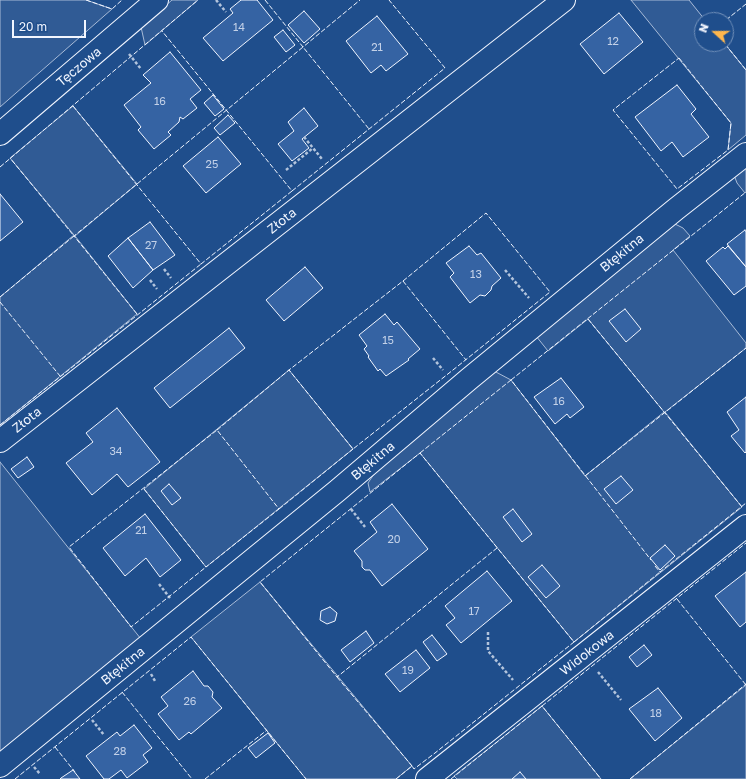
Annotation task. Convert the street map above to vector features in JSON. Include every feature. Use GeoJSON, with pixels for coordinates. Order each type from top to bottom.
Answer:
{"type":"FeatureCollection","features":[{"type":"Feature","properties":{"kind":"street","name":"Tęczowa"},"geometry":{"type":"LineString","coordinates":[[0,134],[157,0]]}},
{"type":"Feature","properties":{"kind":"street","name":"Złota"},"geometry":{"type":"LineString","coordinates":[[0,441],[564,0]]}},
{"type":"Feature","properties":{"kind":"street","name":"Błękitna"},"geometry":{"type":"LineString","coordinates":[[0,766],[347,483],[545,317],[746,154]]}},
{"type":"Feature","properties":{"kind":"street","name":"Widokowa"},"geometry":{"type":"LineString","coordinates":[[427,779],[746,526]]}},
{"type":"Feature","properties":{"kind":"path"},"geometry":{"type":"LineString","coordinates":[[216,0],[226,12]]}},
{"type":"Feature","properties":{"kind":"path"},"geometry":{"type":"LineString","coordinates":[[304,137],[308,143]]}},
{"type":"Feature","properties":{"kind":"path"},"geometry":{"type":"LineString","coordinates":[[286,170],[312,148]]}},
{"type":"Feature","properties":{"kind":"path"},"geometry":{"type":"LineString","coordinates":[[505,270],[545,317]]}},
{"type":"Feature","properties":{"kind":"path"},"geometry":{"type":"LineString","coordinates":[[488,632],[488,651],[528,699]]}},
{"type":"Feature","properties":{"kind":"path"},"geometry":{"type":"LineString","coordinates":[[584,655],[621,700]]}},
{"type":"Feature","properties":{"kind":"shaded area"},"geometry":{"type":"Polygon","coordinates":[[[0,0],[86,0],[112,9],[0,107],[0,0]]]}},
{"type":"Feature","properties":{"kind":"shaded area"},"geometry":{"type":"Polygon","coordinates":[[[172,0],[198,0],[145,45],[141,27],[172,0]]]}},
{"type":"Feature","properties":{"kind":"shaded area"},"geometry":{"type":"Polygon","coordinates":[[[631,0],[689,0],[699,12],[694,12],[694,52],[731,52],[746,70],[746,135],[728,150],[731,123],[631,0]]]}},
{"type":"Feature","properties":{"kind":"shaded area"},"geometry":{"type":"Polygon","coordinates":[[[73,106],[137,184],[75,236],[137,314],[0,425],[0,297],[74,235],[10,158],[73,106]]]}},
{"type":"Feature","properties":{"kind":"shaded area"},"geometry":{"type":"Polygon","coordinates":[[[746,165],[745,193],[737,183],[734,175],[746,165]]]}},
{"type":"Feature","properties":{"kind":"shaded area"},"geometry":{"type":"Polygon","coordinates":[[[675,224],[683,228],[690,236],[673,250],[746,343],[746,348],[665,412],[742,507],[574,642],[420,453],[370,492],[368,483],[378,468],[494,371],[511,380],[585,476],[664,412],[588,319],[548,351],[536,336],[675,224]]]}},
{"type":"Feature","properties":{"kind":"shaded area"},"geometry":{"type":"Polygon","coordinates":[[[289,370],[353,449],[206,567],[144,489],[289,370]]]}},
{"type":"Feature","properties":{"kind":"shaded area"},"geometry":{"type":"Polygon","coordinates":[[[0,462],[141,639],[0,752],[0,462]]]}},
{"type":"Feature","properties":{"kind":"shaded area"},"geometry":{"type":"Polygon","coordinates":[[[260,582],[412,766],[396,779],[306,779],[191,637],[260,582]]]}},
{"type":"Feature","properties":{"kind":"shaded area"},"geometry":{"type":"Polygon","coordinates":[[[746,685],[746,779],[630,779],[746,685]]]}},
{"type":"Feature","properties":{"kind":"shaded area"},"geometry":{"type":"Polygon","coordinates":[[[542,706],[601,779],[457,779],[454,776],[542,706]]]}},
{"type":"Feature","properties":{"kind":"building"},"geometry":{"type":"Polygon","coordinates":[[[241,0],[257,0],[273,20],[223,61],[203,38],[233,13],[230,9],[241,0]]]}},
{"type":"Feature","properties":{"kind":"building"},"geometry":{"type":"Polygon","coordinates":[[[304,11],[320,29],[304,43],[288,25],[304,11]]]}},
{"type":"Feature","properties":{"kind":"building"},"geometry":{"type":"Polygon","coordinates":[[[619,13],[643,42],[604,74],[580,44],[619,13]]]}},
{"type":"Feature","properties":{"kind":"building"},"geometry":{"type":"Polygon","coordinates":[[[377,16],[408,54],[386,71],[381,65],[371,73],[346,41],[377,16]]]}},
{"type":"Feature","properties":{"kind":"building"},"geometry":{"type":"Polygon","coordinates":[[[283,30],[295,45],[286,52],[274,37],[283,30]]]}},
{"type":"Feature","properties":{"kind":"building"},"geometry":{"type":"Polygon","coordinates":[[[170,52],[201,90],[190,99],[197,108],[183,119],[180,117],[179,122],[168,132],[171,135],[154,149],[138,130],[141,127],[124,105],[151,83],[143,75],[170,52]]]}},
{"type":"Feature","properties":{"kind":"building"},"geometry":{"type":"Polygon","coordinates":[[[677,85],[696,109],[691,114],[709,137],[683,157],[672,142],[661,151],[635,117],[677,85]]]}},
{"type":"Feature","properties":{"kind":"building"},"geometry":{"type":"Polygon","coordinates":[[[213,95],[224,109],[215,116],[204,103],[213,95]]]}},
{"type":"Feature","properties":{"kind":"building"},"geometry":{"type":"Polygon","coordinates":[[[304,108],[318,126],[302,139],[309,148],[292,161],[278,144],[294,131],[288,122],[304,108]]]}},
{"type":"Feature","properties":{"kind":"building"},"geometry":{"type":"Polygon","coordinates":[[[228,115],[235,123],[220,135],[214,128],[228,115]]]}},
{"type":"Feature","properties":{"kind":"building"},"geometry":{"type":"Polygon","coordinates":[[[218,137],[241,164],[206,193],[183,166],[218,137]]]}},
{"type":"Feature","properties":{"kind":"building"},"geometry":{"type":"Polygon","coordinates":[[[0,194],[23,222],[0,241],[0,194]]]}},
{"type":"Feature","properties":{"kind":"building"},"geometry":{"type":"Polygon","coordinates":[[[150,222],[175,255],[153,270],[128,238],[150,222]]]}},
{"type":"Feature","properties":{"kind":"building"},"geometry":{"type":"Polygon","coordinates":[[[745,230],[746,232],[746,267],[727,244],[745,230]]]}},
{"type":"Feature","properties":{"kind":"building"},"geometry":{"type":"Polygon","coordinates":[[[128,238],[153,270],[133,288],[108,256],[128,238]]]}},
{"type":"Feature","properties":{"kind":"building"},"geometry":{"type":"Polygon","coordinates":[[[469,246],[477,255],[481,253],[501,278],[492,286],[491,290],[485,296],[480,295],[470,303],[450,277],[454,273],[446,263],[469,246]]]}},
{"type":"Feature","properties":{"kind":"building"},"geometry":{"type":"Polygon","coordinates":[[[728,246],[746,267],[746,286],[734,295],[706,261],[723,247],[725,249],[728,246]]]}},
{"type":"Feature","properties":{"kind":"building"},"geometry":{"type":"Polygon","coordinates":[[[305,267],[323,288],[284,321],[266,300],[305,267]]]}},
{"type":"Feature","properties":{"kind":"building"},"geometry":{"type":"Polygon","coordinates":[[[625,309],[641,329],[626,342],[609,321],[625,309]]]}},
{"type":"Feature","properties":{"kind":"building"},"geometry":{"type":"Polygon","coordinates":[[[385,314],[394,325],[397,322],[420,349],[408,359],[409,360],[386,376],[380,369],[378,371],[368,357],[369,356],[364,349],[367,346],[359,335],[385,314]]]}},
{"type":"Feature","properties":{"kind":"building"},"geometry":{"type":"Polygon","coordinates":[[[229,328],[245,348],[170,408],[154,388],[229,328]]]}},
{"type":"Feature","properties":{"kind":"building"},"geometry":{"type":"Polygon","coordinates":[[[561,378],[584,407],[570,418],[567,414],[555,424],[534,397],[561,378]]]}},
{"type":"Feature","properties":{"kind":"building"},"geometry":{"type":"Polygon","coordinates":[[[746,397],[745,453],[731,436],[739,430],[727,412],[746,397]]]}},
{"type":"Feature","properties":{"kind":"building"},"geometry":{"type":"Polygon","coordinates":[[[117,408],[160,462],[128,487],[117,474],[92,495],[66,463],[93,442],[86,433],[117,408]]]}},
{"type":"Feature","properties":{"kind":"building"},"geometry":{"type":"Polygon","coordinates":[[[27,457],[34,467],[18,478],[11,469],[27,457]]]}},
{"type":"Feature","properties":{"kind":"building"},"geometry":{"type":"Polygon","coordinates":[[[621,476],[633,490],[616,504],[604,489],[621,476]]]}},
{"type":"Feature","properties":{"kind":"building"},"geometry":{"type":"Polygon","coordinates":[[[169,484],[181,498],[172,505],[161,491],[169,484]]]}},
{"type":"Feature","properties":{"kind":"building"},"geometry":{"type":"Polygon","coordinates":[[[392,504],[428,549],[382,586],[370,570],[365,570],[362,567],[362,561],[354,551],[377,532],[370,522],[392,504]]]}},
{"type":"Feature","properties":{"kind":"building"},"geometry":{"type":"Polygon","coordinates":[[[513,509],[532,534],[522,542],[503,517],[513,509]]]}},
{"type":"Feature","properties":{"kind":"building"},"geometry":{"type":"Polygon","coordinates":[[[145,514],[181,560],[160,577],[146,558],[125,576],[103,548],[145,514]]]}},
{"type":"Feature","properties":{"kind":"building"},"geometry":{"type":"Polygon","coordinates":[[[665,545],[675,556],[660,570],[650,558],[665,545]]]}},
{"type":"Feature","properties":{"kind":"building"},"geometry":{"type":"Polygon","coordinates":[[[542,565],[560,586],[546,598],[528,577],[542,565]]]}},
{"type":"Feature","properties":{"kind":"building"},"geometry":{"type":"Polygon","coordinates":[[[487,571],[512,601],[461,643],[446,625],[455,618],[445,606],[487,571]]]}},
{"type":"Feature","properties":{"kind":"building"},"geometry":{"type":"Polygon","coordinates":[[[746,572],[746,622],[740,627],[715,596],[746,572]]]}},
{"type":"Feature","properties":{"kind":"building"},"geometry":{"type":"Polygon","coordinates":[[[330,607],[337,613],[335,621],[327,624],[320,620],[321,611],[330,607]]]}},
{"type":"Feature","properties":{"kind":"building"},"geometry":{"type":"Polygon","coordinates":[[[366,631],[374,643],[350,662],[341,650],[366,631]]]}},
{"type":"Feature","properties":{"kind":"building"},"geometry":{"type":"Polygon","coordinates":[[[432,635],[447,654],[437,661],[423,642],[432,635]]]}},
{"type":"Feature","properties":{"kind":"building"},"geometry":{"type":"Polygon","coordinates":[[[644,645],[652,655],[637,667],[629,657],[644,645]]]}},
{"type":"Feature","properties":{"kind":"building"},"geometry":{"type":"Polygon","coordinates":[[[416,650],[430,668],[400,692],[385,674],[416,650]]]}},
{"type":"Feature","properties":{"kind":"building"},"geometry":{"type":"Polygon","coordinates":[[[193,671],[204,686],[208,686],[213,692],[212,697],[222,708],[191,734],[189,732],[179,740],[158,714],[168,706],[161,697],[193,671]]]}},
{"type":"Feature","properties":{"kind":"building"},"geometry":{"type":"Polygon","coordinates":[[[658,688],[682,718],[655,741],[629,709],[658,688]]]}},
{"type":"Feature","properties":{"kind":"building"},"geometry":{"type":"Polygon","coordinates":[[[134,725],[152,748],[143,755],[148,762],[127,778],[121,770],[109,779],[104,779],[86,756],[117,732],[120,736],[134,725]]]}},
{"type":"Feature","properties":{"kind":"building"},"geometry":{"type":"Polygon","coordinates":[[[268,733],[275,743],[256,758],[248,748],[268,733]]]}},
{"type":"Feature","properties":{"kind":"building"},"geometry":{"type":"Polygon","coordinates":[[[73,770],[80,779],[60,779],[61,778],[73,770]]]}},
{"type":"Feature","properties":{"kind":"building"},"geometry":{"type":"Polygon","coordinates":[[[520,772],[526,779],[512,779],[520,772]]]}},
{"type":"Feature","properties":{"kind":"fence"},"geometry":{"type":"LineString","coordinates":[[86,0],[112,9],[122,0]]}},
{"type":"Feature","properties":{"kind":"fence"},"geometry":{"type":"LineString","coordinates":[[0,167],[198,0]]}},
{"type":"Feature","properties":{"kind":"fence"},"geometry":{"type":"LineString","coordinates":[[265,0],[303,47],[360,0]]}},
{"type":"Feature","properties":{"kind":"fence"},"geometry":{"type":"LineString","coordinates":[[292,191],[445,68],[389,0]]}},
{"type":"Feature","properties":{"kind":"fence"},"geometry":{"type":"LineString","coordinates":[[734,14],[746,4]]}},
{"type":"Feature","properties":{"kind":"fence"},"geometry":{"type":"LineString","coordinates":[[73,106],[201,264],[292,191],[162,31]]}},
{"type":"Feature","properties":{"kind":"fence"},"geometry":{"type":"LineString","coordinates":[[137,314],[74,236],[303,47],[369,129]]}},
{"type":"Feature","properties":{"kind":"fence"},"geometry":{"type":"LineString","coordinates":[[731,52],[746,70]]}},
{"type":"Feature","properties":{"kind":"fence"},"geometry":{"type":"LineString","coordinates":[[679,58],[731,123],[728,150],[677,189],[613,110],[679,58]]}},
{"type":"Feature","properties":{"kind":"fence"},"geometry":{"type":"LineString","coordinates":[[0,297],[74,236],[10,158]]}},
{"type":"Feature","properties":{"kind":"fence"},"geometry":{"type":"LineString","coordinates":[[511,380],[746,192]]}},
{"type":"Feature","properties":{"kind":"fence"},"geometry":{"type":"LineString","coordinates":[[403,281],[486,213],[550,292],[458,366],[353,449],[289,370],[403,281],[466,360]]}},
{"type":"Feature","properties":{"kind":"fence"},"geometry":{"type":"LineString","coordinates":[[0,425],[201,264]]}},
{"type":"Feature","properties":{"kind":"fence"},"geometry":{"type":"LineString","coordinates":[[0,302],[60,376]]}},
{"type":"Feature","properties":{"kind":"fence"},"geometry":{"type":"LineString","coordinates":[[588,319],[742,507]]}},
{"type":"Feature","properties":{"kind":"fence"},"geometry":{"type":"LineString","coordinates":[[585,476],[746,348]]}},
{"type":"Feature","properties":{"kind":"fence"},"geometry":{"type":"LineString","coordinates":[[217,430],[289,370]]}},
{"type":"Feature","properties":{"kind":"fence"},"geometry":{"type":"LineString","coordinates":[[420,453],[511,380],[651,560]]}},
{"type":"Feature","properties":{"kind":"fence"},"geometry":{"type":"LineString","coordinates":[[144,489],[206,567],[279,509],[217,430],[69,547],[131,627],[206,567]]}},
{"type":"Feature","properties":{"kind":"fence"},"geometry":{"type":"LineString","coordinates":[[279,509],[353,449]]}},
{"type":"Feature","properties":{"kind":"fence"},"geometry":{"type":"LineString","coordinates":[[396,779],[412,766],[414,769],[435,753],[574,642],[420,453],[260,582],[337,677],[497,548]]}},
{"type":"Feature","properties":{"kind":"fence"},"geometry":{"type":"LineString","coordinates":[[655,566],[660,572],[746,503]]}},
{"type":"Feature","properties":{"kind":"fence"},"geometry":{"type":"LineString","coordinates":[[542,706],[746,543]]}},
{"type":"Feature","properties":{"kind":"fence"},"geometry":{"type":"LineString","coordinates":[[574,642],[660,572]]}},
{"type":"Feature","properties":{"kind":"fence"},"geometry":{"type":"LineString","coordinates":[[677,599],[746,685]]}},
{"type":"Feature","properties":{"kind":"fence"},"geometry":{"type":"LineString","coordinates":[[15,779],[191,637],[306,779]]}},
{"type":"Feature","properties":{"kind":"fence"},"geometry":{"type":"LineString","coordinates":[[337,677],[412,766]]}},
{"type":"Feature","properties":{"kind":"fence"},"geometry":{"type":"LineString","coordinates":[[630,779],[746,684]]}},
{"type":"Feature","properties":{"kind":"fence"},"geometry":{"type":"LineString","coordinates":[[122,692],[192,779]]}},
{"type":"Feature","properties":{"kind":"fence"},"geometry":{"type":"LineString","coordinates":[[451,779],[542,706],[601,779]]}},
{"type":"Feature","properties":{"kind":"fence"},"geometry":{"type":"LineString","coordinates":[[205,779],[267,730]]}},
{"type":"Feature","properties":{"kind":"fence"},"geometry":{"type":"LineString","coordinates":[[55,747],[75,772]]}}]}
